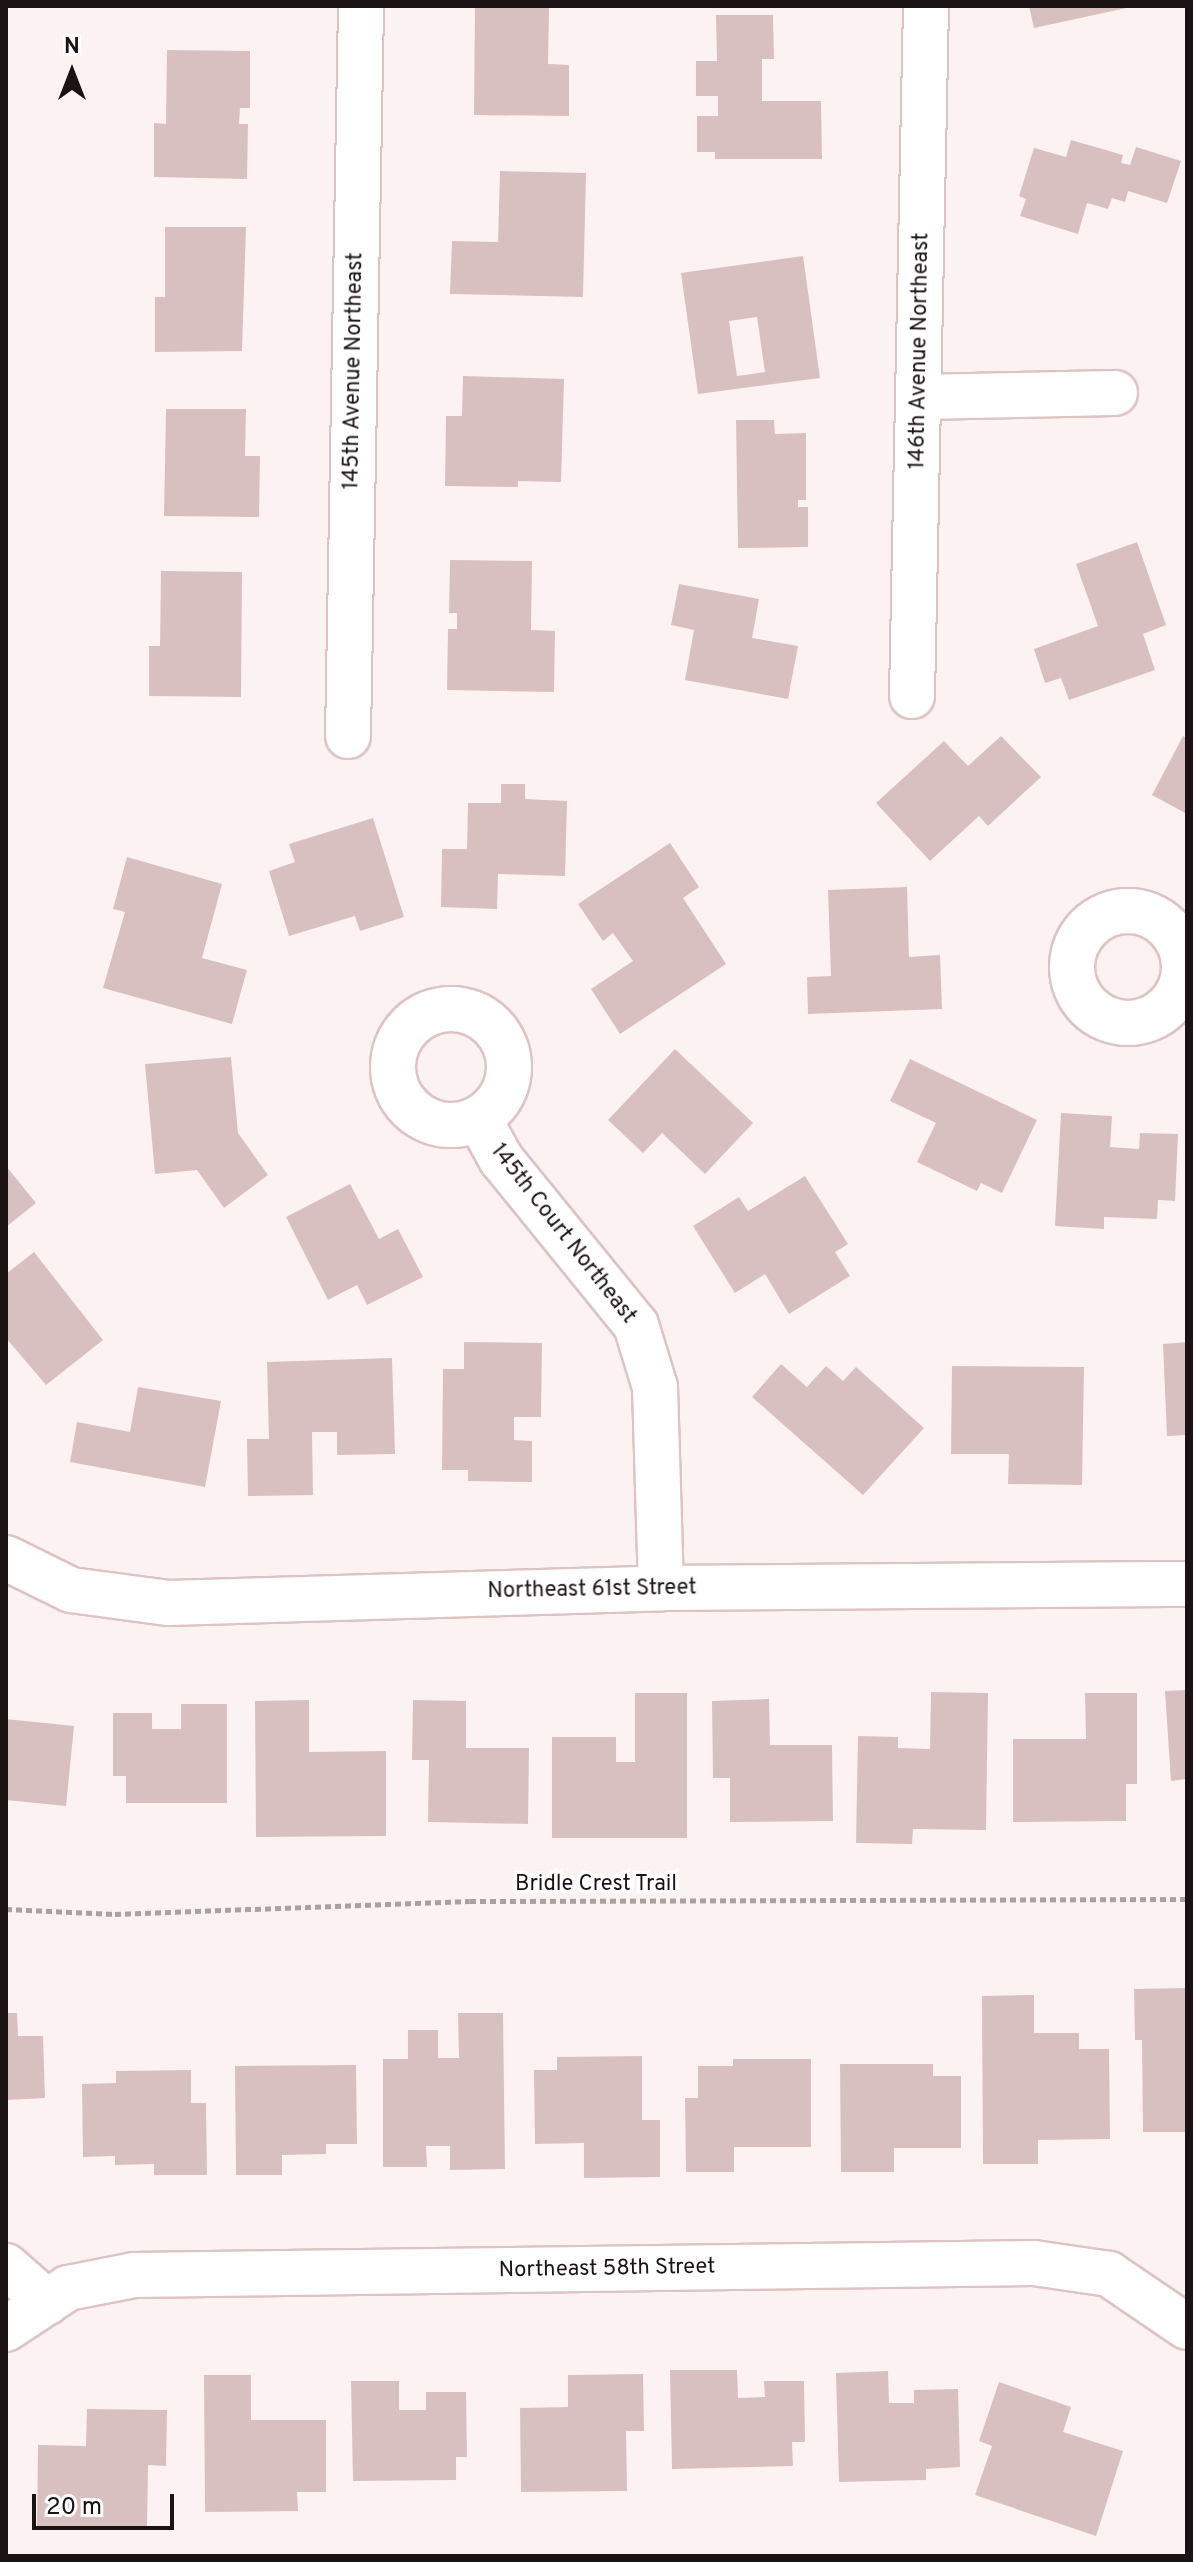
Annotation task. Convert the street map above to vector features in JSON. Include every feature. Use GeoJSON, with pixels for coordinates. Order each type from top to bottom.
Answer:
{"type":"FeatureCollection","features":[{"type":"Feature","properties":{"kind":"street","name":"145th Avenue Northeast"},"geometry":{"type":"LineString","coordinates":[[348,736],[361,6]]}},
{"type":"Feature","properties":{"kind":"street","name":"146th Avenue Northeast"},"geometry":{"type":"LineString","coordinates":[[912,696],[926,6]]}},
{"type":"Feature","properties":{"kind":"street"},"geometry":{"type":"LineString","coordinates":[[919,397],[1115,393]]}},
{"type":"Feature","properties":{"kind":"street","name":"145th Court Northeast"},"geometry":{"type":"LineString","coordinates":[[479,1119],[501,1159],[636,1325],[655,1387],[661,1588]]}},
{"type":"Feature","properties":{"kind":"street","name":"Northeast 61st Street"},"geometry":{"type":"LineString","coordinates":[[6,1558],[71,1590],[169,1603],[661,1588],[1187,1584]]}},
{"type":"Feature","properties":{"kind":"street","name":"Northeast 58th Street"},"geometry":{"type":"LineString","coordinates":[[6,2329],[68,2288],[134,2275],[1034,2263],[1109,2274],[1175,2317]]}},
{"type":"Feature","properties":{"kind":"street"},"geometry":{"type":"LineString","coordinates":[[6,2266],[47,2302]]}},
{"type":"Feature","properties":{"kind":"path","name":"Bridle Crest Trail"},"geometry":{"type":"LineString","coordinates":[[6,1909],[115,1914],[470,1901],[1187,1899]]}},
{"type":"Feature","properties":{"kind":"building"},"geometry":{"type":"Polygon","coordinates":[[[475,6],[549,6],[548,64],[569,65],[569,116],[474,115],[475,6]]]}},
{"type":"Feature","properties":{"kind":"building"},"geometry":{"type":"Polygon","coordinates":[[[1029,6],[1130,6],[1131,7],[1034,28],[1029,6]]]}},
{"type":"Feature","properties":{"kind":"building"},"geometry":{"type":"Polygon","coordinates":[[[716,15],[773,15],[774,59],[762,59],[762,101],[821,101],[822,159],[715,159],[715,152],[697,152],[697,116],[718,116],[718,96],[696,96],[696,61],[717,61],[716,15]]]}},
{"type":"Feature","properties":{"kind":"building"},"geometry":{"type":"Polygon","coordinates":[[[167,50],[250,51],[250,108],[240,108],[239,124],[248,124],[247,179],[154,177],[154,123],[166,124],[167,50]]]}},
{"type":"Feature","properties":{"kind":"building"},"geometry":{"type":"Polygon","coordinates":[[[1071,140],[1123,155],[1121,163],[1130,165],[1136,147],[1181,161],[1167,203],[1128,191],[1125,202],[1112,198],[1108,209],[1087,203],[1078,234],[1020,216],[1026,199],[1019,196],[1034,148],[1066,157],[1071,140]]]}},
{"type":"Feature","properties":{"kind":"building"},"geometry":{"type":"Polygon","coordinates":[[[500,171],[586,173],[583,297],[450,294],[452,241],[498,242],[500,171]]]}},
{"type":"Feature","properties":{"kind":"building"},"geometry":{"type":"Polygon","coordinates":[[[165,227],[246,227],[242,351],[155,352],[155,297],[165,297],[165,227]]]}},
{"type":"Feature","properties":{"kind":"building"},"geometry":{"type":"Polygon","coordinates":[[[803,256],[820,378],[698,394],[681,273],[803,256]],[[757,317],[729,321],[737,376],[765,372],[757,317]]]}},
{"type":"Feature","properties":{"kind":"building"},"geometry":{"type":"Polygon","coordinates":[[[463,376],[564,379],[561,482],[518,481],[518,487],[445,486],[446,416],[462,416],[463,376]]]}},
{"type":"Feature","properties":{"kind":"building"},"geometry":{"type":"Polygon","coordinates":[[[166,409],[246,409],[245,456],[260,456],[259,517],[164,516],[166,409]]]}},
{"type":"Feature","properties":{"kind":"building"},"geometry":{"type":"Polygon","coordinates":[[[736,420],[774,420],[775,434],[806,433],[806,500],[798,500],[798,507],[808,507],[808,547],[738,548],[736,420]]]}},
{"type":"Feature","properties":{"kind":"building"},"geometry":{"type":"Polygon","coordinates":[[[1137,542],[1166,625],[1143,634],[1155,670],[1069,700],[1061,678],[1045,683],[1034,649],[1098,626],[1076,564],[1137,542]]]}},
{"type":"Feature","properties":{"kind":"building"},"geometry":{"type":"Polygon","coordinates":[[[450,560],[532,561],[531,630],[555,631],[554,692],[447,690],[448,629],[457,629],[457,613],[449,613],[450,560]]]}},
{"type":"Feature","properties":{"kind":"building"},"geometry":{"type":"Polygon","coordinates":[[[161,571],[242,572],[241,697],[149,696],[149,646],[160,646],[161,571]]]}},
{"type":"Feature","properties":{"kind":"building"},"geometry":{"type":"Polygon","coordinates":[[[679,584],[759,599],[752,638],[798,646],[788,699],[685,680],[694,630],[671,625],[679,584]]]}},
{"type":"Feature","properties":{"kind":"building"},"geometry":{"type":"Polygon","coordinates":[[[1001,736],[1041,777],[988,826],[979,816],[930,861],[876,803],[944,741],[968,766],[1001,736]]]}},
{"type":"Feature","properties":{"kind":"building"},"geometry":{"type":"Polygon","coordinates":[[[1183,736],[1187,738],[1187,814],[1152,795],[1183,736]]]}},
{"type":"Feature","properties":{"kind":"building"},"geometry":{"type":"Polygon","coordinates":[[[501,784],[525,784],[525,799],[567,801],[565,876],[498,874],[497,909],[441,907],[442,849],[467,849],[468,803],[501,803],[501,784]]]}},
{"type":"Feature","properties":{"kind":"building"},"geometry":{"type":"Polygon","coordinates":[[[373,818],[404,917],[360,931],[355,916],[289,936],[269,871],[295,862],[289,844],[373,818]]]}},
{"type":"Feature","properties":{"kind":"building"},"geometry":{"type":"Polygon","coordinates":[[[670,843],[699,887],[683,898],[726,964],[620,1034],[591,989],[633,961],[613,933],[603,941],[578,904],[670,843]]]}},
{"type":"Feature","properties":{"kind":"building"},"geometry":{"type":"Polygon","coordinates":[[[127,857],[222,884],[202,958],[247,970],[232,1024],[103,988],[125,912],[113,909],[127,857]]]}},
{"type":"Feature","properties":{"kind":"building"},"geometry":{"type":"Polygon","coordinates":[[[907,887],[909,957],[940,955],[942,1009],[808,1014],[807,977],[831,976],[828,890],[907,887]]]}},
{"type":"Feature","properties":{"kind":"building"},"geometry":{"type":"Polygon","coordinates":[[[675,1049],[753,1123],[705,1174],[662,1133],[643,1153],[608,1120],[675,1049]]]}},
{"type":"Feature","properties":{"kind":"building"},"geometry":{"type":"Polygon","coordinates":[[[231,1057],[238,1133],[268,1175],[224,1208],[197,1170],[155,1174],[145,1064],[231,1057]]]}},
{"type":"Feature","properties":{"kind":"building"},"geometry":{"type":"Polygon","coordinates":[[[910,1059],[1037,1120],[1002,1193],[981,1183],[977,1191],[917,1162],[936,1123],[890,1101],[910,1059]]]}},
{"type":"Feature","properties":{"kind":"building"},"geometry":{"type":"Polygon","coordinates":[[[1061,1113],[1112,1116],[1110,1147],[1139,1149],[1140,1133],[1178,1134],[1175,1201],[1158,1200],[1157,1219],[1104,1217],[1104,1229],[1055,1226],[1061,1113]]]}},
{"type":"Feature","properties":{"kind":"building"},"geometry":{"type":"Polygon","coordinates":[[[6,1166],[36,1203],[6,1227],[6,1166]]]}},
{"type":"Feature","properties":{"kind":"building"},"geometry":{"type":"Polygon","coordinates":[[[805,1176],[848,1244],[835,1252],[850,1276],[789,1314],[765,1274],[735,1293],[693,1226],[739,1197],[748,1211],[805,1176]]]}},
{"type":"Feature","properties":{"kind":"building"},"geometry":{"type":"Polygon","coordinates":[[[350,1184],[379,1239],[398,1229],[423,1277],[367,1305],[357,1285],[328,1300],[286,1217],[350,1184]]]}},
{"type":"Feature","properties":{"kind":"building"},"geometry":{"type":"Polygon","coordinates":[[[34,1252],[103,1340],[46,1385],[6,1338],[6,1274],[34,1252]]]}},
{"type":"Feature","properties":{"kind":"building"},"geometry":{"type":"Polygon","coordinates":[[[464,1342],[542,1343],[541,1417],[514,1417],[514,1440],[532,1441],[532,1482],[468,1481],[468,1470],[442,1470],[443,1369],[464,1369],[464,1342]]]}},
{"type":"Feature","properties":{"kind":"building"},"geometry":{"type":"Polygon","coordinates":[[[1187,1342],[1187,1435],[1167,1436],[1163,1344],[1187,1342]]]}},
{"type":"Feature","properties":{"kind":"building"},"geometry":{"type":"Polygon","coordinates":[[[392,1358],[395,1454],[337,1455],[337,1432],[312,1432],[313,1495],[248,1496],[247,1439],[269,1439],[267,1362],[392,1358]]]}},
{"type":"Feature","properties":{"kind":"building"},"geometry":{"type":"Polygon","coordinates":[[[781,1364],[807,1387],[826,1366],[843,1381],[856,1367],[924,1428],[863,1495],[752,1397],[781,1364]]]}},
{"type":"Feature","properties":{"kind":"building"},"geometry":{"type":"Polygon","coordinates":[[[952,1366],[1084,1367],[1082,1485],[1008,1484],[1009,1454],[951,1454],[952,1366]]]}},
{"type":"Feature","properties":{"kind":"building"},"geometry":{"type":"Polygon","coordinates":[[[138,1387],[221,1401],[205,1487],[70,1462],[77,1422],[130,1432],[138,1387]]]}},
{"type":"Feature","properties":{"kind":"building"},"geometry":{"type":"Polygon","coordinates":[[[1187,1690],[1187,1779],[1171,1781],[1165,1691],[1187,1690]]]}},
{"type":"Feature","properties":{"kind":"building"},"geometry":{"type":"Polygon","coordinates":[[[931,1692],[988,1693],[986,1830],[913,1829],[912,1844],[856,1843],[858,1736],[898,1737],[898,1748],[930,1749],[931,1692]]]}},
{"type":"Feature","properties":{"kind":"building"},"geometry":{"type":"Polygon","coordinates":[[[635,1693],[687,1693],[687,1838],[552,1838],[552,1737],[616,1737],[616,1762],[635,1762],[635,1693]]]}},
{"type":"Feature","properties":{"kind":"building"},"geometry":{"type":"Polygon","coordinates":[[[1085,1693],[1137,1693],[1137,1784],[1126,1784],[1126,1821],[1013,1822],[1013,1739],[1086,1739],[1085,1693]]]}},
{"type":"Feature","properties":{"kind":"building"},"geometry":{"type":"Polygon","coordinates":[[[769,1699],[770,1745],[832,1745],[833,1821],[730,1822],[730,1778],[713,1778],[712,1701],[769,1699]]]}},
{"type":"Feature","properties":{"kind":"building"},"geometry":{"type":"Polygon","coordinates":[[[309,1700],[309,1752],[386,1751],[386,1836],[256,1837],[255,1701],[309,1700]]]}},
{"type":"Feature","properties":{"kind":"building"},"geometry":{"type":"Polygon","coordinates":[[[413,1700],[466,1701],[466,1748],[529,1748],[528,1824],[428,1822],[429,1760],[412,1760],[413,1700]]]}},
{"type":"Feature","properties":{"kind":"building"},"geometry":{"type":"Polygon","coordinates":[[[181,1704],[227,1704],[227,1803],[126,1803],[126,1776],[113,1776],[113,1713],[152,1713],[152,1729],[181,1729],[181,1704]]]}},
{"type":"Feature","properties":{"kind":"building"},"geometry":{"type":"Polygon","coordinates":[[[6,1719],[74,1726],[66,1806],[6,1800],[6,1719]]]}},
{"type":"Feature","properties":{"kind":"building"},"geometry":{"type":"Polygon","coordinates":[[[1187,1988],[1187,2132],[1143,2132],[1142,2040],[1135,2040],[1134,1989],[1187,1988]]]}},
{"type":"Feature","properties":{"kind":"building"},"geometry":{"type":"Polygon","coordinates":[[[1034,1995],[1034,2033],[1079,2033],[1079,2049],[1109,2049],[1110,2139],[1038,2140],[1038,2164],[983,2164],[982,1996],[1034,1995]]]}},
{"type":"Feature","properties":{"kind":"building"},"geometry":{"type":"Polygon","coordinates":[[[6,2013],[17,2013],[18,2036],[43,2036],[45,2098],[6,2100],[6,2013]]]}},
{"type":"Feature","properties":{"kind":"building"},"geometry":{"type":"Polygon","coordinates":[[[458,2013],[503,2013],[505,2169],[450,2170],[450,2146],[426,2146],[427,2167],[383,2167],[383,2059],[408,2059],[408,2030],[438,2030],[438,2058],[459,2058],[458,2013]]]}},
{"type":"Feature","properties":{"kind":"building"},"geometry":{"type":"Polygon","coordinates":[[[642,2056],[642,2120],[660,2120],[660,2177],[584,2178],[584,2143],[535,2144],[534,2070],[557,2070],[557,2057],[642,2056]]]}},
{"type":"Feature","properties":{"kind":"building"},"geometry":{"type":"Polygon","coordinates":[[[733,2059],[811,2059],[811,2147],[734,2147],[734,2172],[686,2172],[685,2098],[698,2098],[698,2066],[733,2066],[733,2059]]]}},
{"type":"Feature","properties":{"kind":"building"},"geometry":{"type":"Polygon","coordinates":[[[840,2064],[933,2064],[933,2076],[961,2076],[961,2148],[894,2148],[894,2172],[841,2172],[840,2064]]]}},
{"type":"Feature","properties":{"kind":"building"},"geometry":{"type":"Polygon","coordinates":[[[356,2065],[357,2144],[326,2144],[326,2154],[282,2155],[282,2175],[236,2175],[235,2066],[356,2065]]]}},
{"type":"Feature","properties":{"kind":"building"},"geometry":{"type":"Polygon","coordinates":[[[191,2070],[191,2103],[206,2103],[207,2175],[154,2175],[154,2164],[115,2165],[115,2156],[83,2157],[82,2084],[116,2083],[116,2071],[191,2070]]]}},
{"type":"Feature","properties":{"kind":"building"},"geometry":{"type":"Polygon","coordinates":[[[670,2370],[737,2370],[738,2398],[765,2397],[764,2381],[804,2381],[805,2442],[792,2442],[793,2466],[672,2469],[670,2370]]]}},
{"type":"Feature","properties":{"kind":"building"},"geometry":{"type":"Polygon","coordinates":[[[888,2371],[889,2403],[914,2403],[914,2390],[958,2389],[960,2467],[926,2469],[926,2480],[839,2482],[836,2373],[888,2371]]]}},
{"type":"Feature","properties":{"kind":"building"},"geometry":{"type":"Polygon","coordinates":[[[643,2374],[644,2431],[626,2431],[627,2491],[521,2492],[520,2408],[568,2407],[568,2375],[643,2374]]]}},
{"type":"Feature","properties":{"kind":"building"},"geometry":{"type":"Polygon","coordinates":[[[204,2375],[251,2375],[251,2420],[326,2420],[326,2492],[297,2492],[298,2511],[205,2512],[204,2375]]]}},
{"type":"Feature","properties":{"kind":"building"},"geometry":{"type":"Polygon","coordinates":[[[351,2381],[399,2381],[399,2410],[426,2410],[426,2392],[466,2392],[467,2457],[456,2457],[456,2480],[353,2481],[351,2381]]]}},
{"type":"Feature","properties":{"kind":"building"},"geometry":{"type":"Polygon","coordinates":[[[999,2382],[1071,2407],[1063,2432],[1123,2451],[1096,2536],[975,2495],[992,2446],[979,2441],[999,2382]]]}},
{"type":"Feature","properties":{"kind":"building"},"geometry":{"type":"Polygon","coordinates":[[[87,2409],[167,2410],[166,2466],[148,2465],[147,2529],[37,2528],[38,2445],[86,2446],[87,2409]]]}}]}
